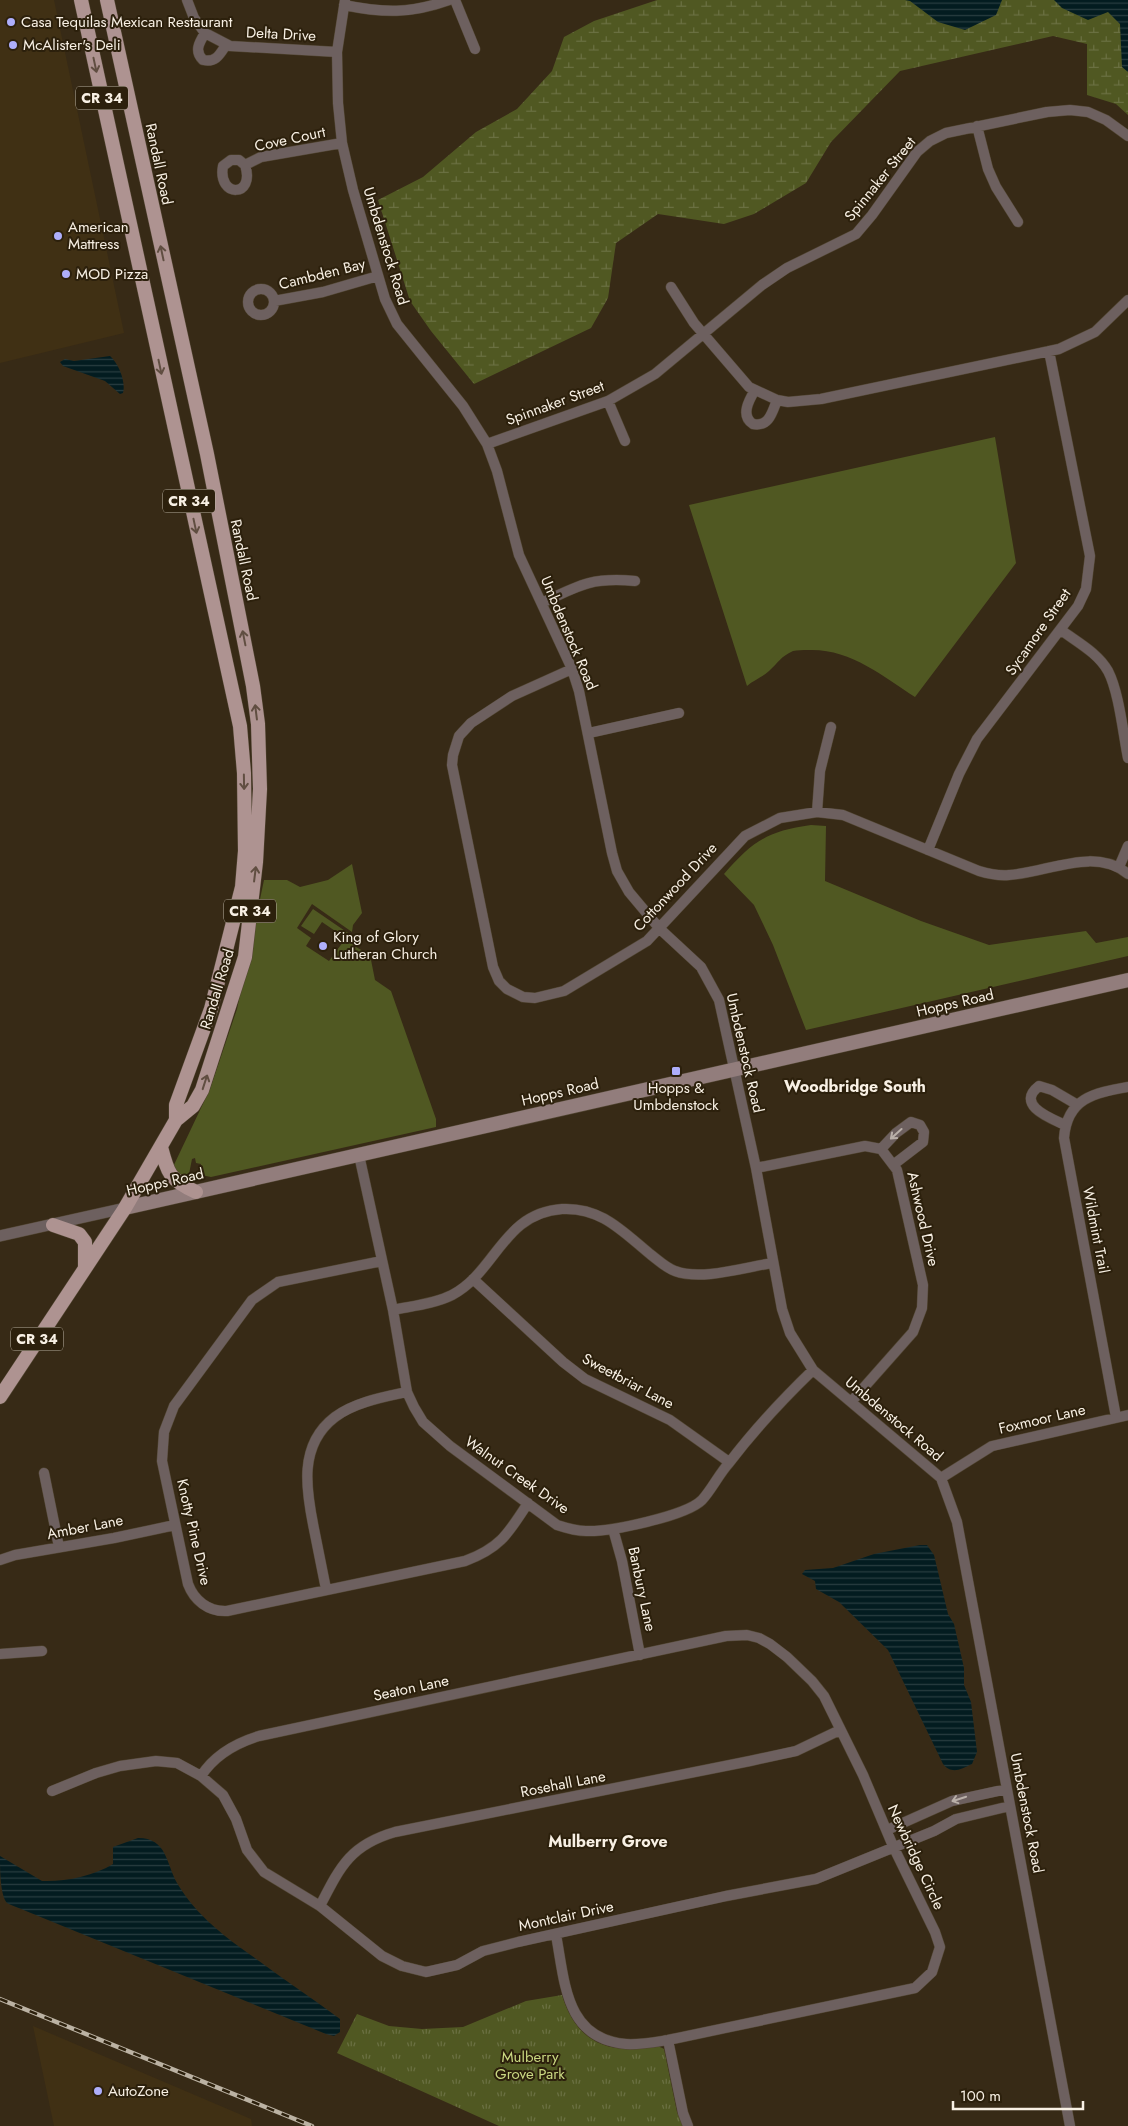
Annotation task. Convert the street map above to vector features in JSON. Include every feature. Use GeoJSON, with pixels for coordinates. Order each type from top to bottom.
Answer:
{"type":"FeatureCollection","features":[{"type":"Feature","properties":{"kind":"main road","name":"Randall Road"},"geometry":{"type":"LineString","coordinates":[[81,0],[240,726],[244,773],[245,851],[242,887],[211,1009],[176,1105],[176,1120]]}},
{"type":"Feature","properties":{"kind":"main road","name":"Randall Road"},"geometry":{"type":"LineString","coordinates":[[0,1397],[125,1208],[176,1120],[193,1106],[202,1090],[245,957],[256,862],[260,788],[258,724],[250,668],[207,454],[107,0]]}},
{"type":"Feature","properties":{"kind":"main road","name":"Hopps Road"},"geometry":{"type":"LineString","coordinates":[[125,1208],[1128,980]]}},
{"type":"Feature","properties":{"kind":"main road"},"geometry":{"type":"LineString","coordinates":[[161,1147],[168,1173],[182,1185],[196,1192]]}},
{"type":"Feature","properties":{"kind":"main road"},"geometry":{"type":"LineString","coordinates":[[52,1225],[78,1234],[85,1242],[85,1268]]}},
{"type":"Feature","properties":{"kind":"street","name":"Delta Drive"},"geometry":{"type":"LineString","coordinates":[[188,0],[194,18],[205,33],[226,45],[337,52]]}},
{"type":"Feature","properties":{"kind":"street"},"geometry":{"type":"LineString","coordinates":[[344,3],[400,12],[415,10],[449,0]]}},
{"type":"Feature","properties":{"kind":"street"},"geometry":{"type":"LineString","coordinates":[[455,0],[475,49]]}},
{"type":"Feature","properties":{"kind":"street","name":"Umbdenstock Road"},"geometry":{"type":"LineString","coordinates":[[344,3],[337,52],[338,103],[342,143],[353,190],[385,300],[397,324],[463,406],[486,444],[502,488],[519,555],[572,669],[581,696],[617,871],[628,892],[660,929],[701,967],[712,984],[723,1016],[733,1070],[756,1168],[773,1263],[790,1333],[813,1370],[941,1478],[957,1522],[1070,2126]]}},
{"type":"Feature","properties":{"kind":"street"},"geometry":{"type":"LineString","coordinates":[[205,33],[198,48],[203,60],[210,61],[217,58],[226,45]]}},
{"type":"Feature","properties":{"kind":"street","name":"Spinnaker Street"},"geometry":{"type":"LineString","coordinates":[[486,444],[608,401],[655,374],[762,285],[787,268],[856,234],[917,152],[930,141],[946,134],[977,126],[1070,110],[1088,112],[1106,120],[1128,136]]}},
{"type":"Feature","properties":{"kind":"street"},"geometry":{"type":"LineString","coordinates":[[977,126],[988,168],[996,187],[1018,222]]}},
{"type":"Feature","properties":{"kind":"street","name":"Cove Court"},"geometry":{"type":"LineString","coordinates":[[245,165],[261,157],[342,143]]}},
{"type":"Feature","properties":{"kind":"street","name":"Cambden Bay"},"geometry":{"type":"LineString","coordinates":[[274,301],[323,292],[378,276]]}},
{"type":"Feature","properties":{"kind":"street"},"geometry":{"type":"LineString","coordinates":[[671,287],[680,304],[749,387],[777,400],[788,402],[821,399],[1049,351],[1095,332],[1128,300]]}},
{"type":"Feature","properties":{"kind":"street","name":"Sycamore Street"},"geometry":{"type":"LineString","coordinates":[[928,850],[959,774],[977,739],[1061,630],[1078,606],[1086,589],[1090,556],[1049,351]]}},
{"type":"Feature","properties":{"kind":"street"},"geometry":{"type":"LineString","coordinates":[[755,390],[747,408],[747,418],[753,424],[762,425],[766,423],[772,414],[777,400]]}},
{"type":"Feature","properties":{"kind":"street"},"geometry":{"type":"LineString","coordinates":[[608,401],[625,441]]}},
{"type":"Feature","properties":{"kind":"street"},"geometry":{"type":"LineString","coordinates":[[542,603],[588,582],[610,579],[635,581]]}},
{"type":"Feature","properties":{"kind":"street"},"geometry":{"type":"LineString","coordinates":[[1061,630],[1094,654],[1108,670],[1114,686],[1128,758]]}},
{"type":"Feature","properties":{"kind":"street","name":"Cottonwood Drive"},"geometry":{"type":"LineString","coordinates":[[572,669],[512,696],[471,723],[460,736],[452,765],[493,967],[500,981],[514,993],[523,997],[550,996],[564,991],[631,952],[660,929],[745,836],[780,818],[817,812],[843,815],[979,871],[994,875],[1011,875],[1087,861],[1119,867],[1128,874]]}},
{"type":"Feature","properties":{"kind":"street"},"geometry":{"type":"LineString","coordinates":[[589,733],[679,714]]}},
{"type":"Feature","properties":{"kind":"street"},"geometry":{"type":"LineString","coordinates":[[817,812],[820,771],[831,727]]}},
{"type":"Feature","properties":{"kind":"street"},"geometry":{"type":"LineString","coordinates":[[1119,867],[1128,846]]}},
{"type":"Feature","properties":{"kind":"street"},"geometry":{"type":"LineString","coordinates":[[1076,1104],[1052,1090],[1039,1086],[1030,1096],[1033,1106],[1065,1125],[1076,1104],[1100,1092],[1128,1087]]}},
{"type":"Feature","properties":{"kind":"street"},"geometry":{"type":"LineString","coordinates":[[756,1168],[865,1146],[881,1149],[896,1133],[911,1122],[920,1125],[924,1132],[923,1142],[893,1165]]}},
{"type":"Feature","properties":{"kind":"street","name":"Wildmint Trail"},"geometry":{"type":"LineString","coordinates":[[1065,1125],[1064,1138],[1116,1417]]}},
{"type":"Feature","properties":{"kind":"street","name":"Ashwood Drive"},"geometry":{"type":"LineString","coordinates":[[851,1402],[913,1332],[922,1308],[923,1285],[897,1170],[881,1149]]}},
{"type":"Feature","properties":{"kind":"street","name":"Walnut Creek Drive"},"geometry":{"type":"LineString","coordinates":[[359,1155],[393,1310],[407,1392],[418,1414],[429,1428],[450,1446],[557,1525],[571,1530],[587,1532],[613,1529],[689,1509],[702,1500],[729,1462],[782,1400],[813,1370]]}},
{"type":"Feature","properties":{"kind":"street","name":"Hopps Road"},"geometry":{"type":"LineString","coordinates":[[0,1236],[125,1208]]}},
{"type":"Feature","properties":{"kind":"street"},"geometry":{"type":"LineString","coordinates":[[393,1310],[437,1301],[452,1295],[474,1279],[501,1244],[525,1220],[561,1209],[580,1209],[596,1213],[614,1224],[661,1263],[675,1271],[690,1274],[711,1273],[773,1263]]}},
{"type":"Feature","properties":{"kind":"street","name":"Knotty Pine Drive"},"geometry":{"type":"LineString","coordinates":[[382,1261],[278,1282],[252,1300],[174,1406],[164,1432],[162,1461],[191,1592],[202,1604],[217,1611],[465,1561],[492,1549],[510,1532],[528,1503]]}},
{"type":"Feature","properties":{"kind":"street","name":"Sweetbriar Lane"},"geometry":{"type":"LineString","coordinates":[[474,1279],[563,1362],[585,1379],[670,1420],[729,1462]]}},
{"type":"Feature","properties":{"kind":"street"},"geometry":{"type":"LineString","coordinates":[[326,1590],[306,1490],[306,1473],[312,1449],[323,1428],[349,1409],[407,1392]]}},
{"type":"Feature","properties":{"kind":"street","name":"Foxmoor Lane"},"geometry":{"type":"LineString","coordinates":[[941,1478],[992,1446],[1128,1415]]}},
{"type":"Feature","properties":{"kind":"street"},"geometry":{"type":"LineString","coordinates":[[44,1473],[59,1547]]}},
{"type":"Feature","properties":{"kind":"street","name":"Amber Lane"},"geometry":{"type":"LineString","coordinates":[[0,1560],[175,1525]]}},
{"type":"Feature","properties":{"kind":"street","name":"Banbury Lane"},"geometry":{"type":"LineString","coordinates":[[613,1529],[622,1561],[640,1655]]}},
{"type":"Feature","properties":{"kind":"street","name":"Newbridge Circle"},"geometry":{"type":"LineString","coordinates":[[556,1935],[570,2002],[577,2018],[590,2033],[609,2041],[627,2044],[668,2040],[916,1988],[932,1972],[940,1948],[935,1932],[893,1846],[864,1775],[824,1696],[812,1680],[787,1657],[759,1638],[739,1634],[640,1655]]}},
{"type":"Feature","properties":{"kind":"street"},"geometry":{"type":"LineString","coordinates":[[0,1654],[42,1651]]}},
{"type":"Feature","properties":{"kind":"street","name":"Seaton Lane"},"geometry":{"type":"LineString","coordinates":[[201,1776],[230,1749],[241,1742],[259,1736],[640,1655]]}},
{"type":"Feature","properties":{"kind":"street","name":"Rosehall Lane"},"geometry":{"type":"LineString","coordinates":[[320,1906],[333,1880],[354,1851],[375,1838],[796,1751],[840,1730]]}},
{"type":"Feature","properties":{"kind":"street","name":"Montclair Drive"},"geometry":{"type":"LineString","coordinates":[[52,1790],[96,1773],[137,1763],[177,1763],[201,1776],[223,1795],[236,1819],[247,1850],[264,1872],[320,1906],[382,1956],[402,1966],[426,1972],[457,1965],[483,1950],[726,1896],[816,1879],[851,1866],[956,1820],[1010,1806]]}},
{"type":"Feature","properties":{"kind":"street"},"geometry":{"type":"LineString","coordinates":[[887,1830],[952,1801],[1007,1788]]}},
{"type":"Feature","properties":{"kind":"street"},"geometry":{"type":"LineString","coordinates":[[668,2040],[683,2113],[688,2126]]}},
{"type":"Feature","properties":{"kind":"shaded area"},"geometry":{"type":"Polygon","coordinates":[[[0,0],[54,0],[124,333],[0,363],[0,0]]]}},
{"type":"Feature","properties":{"kind":"shaded area"},"geometry":{"type":"Polygon","coordinates":[[[33,2026],[251,2119],[252,2126],[54,2126],[33,2026]]]}},
{"type":"Feature","properties":{"kind":"green space"},"geometry":{"type":"Polygon","coordinates":[[[657,0],[1128,0],[1128,115],[1116,104],[1087,95],[1087,44],[1053,36],[900,71],[831,142],[806,183],[754,214],[724,224],[658,214],[616,243],[608,298],[591,328],[474,384],[431,331],[410,301],[378,200],[423,177],[476,132],[517,109],[552,71],[564,37],[594,21],[657,0]]]}},
{"type":"Feature","properties":{"kind":"green space"},"geometry":{"type":"Polygon","coordinates":[[[995,437],[1016,563],[915,697],[878,672],[851,658],[823,651],[793,651],[782,658],[767,673],[747,686],[689,505],[995,437]]]}},
{"type":"Feature","properties":{"kind":"green space"},"geometry":{"type":"Polygon","coordinates":[[[811,825],[826,826],[825,881],[921,921],[989,945],[1086,931],[1096,943],[1128,937],[1128,956],[806,1030],[773,945],[754,905],[724,874],[743,854],[762,840],[783,831],[811,825]]]}},
{"type":"Feature","properties":{"kind":"green space"},"geometry":{"type":"Polygon","coordinates":[[[352,864],[362,913],[353,925],[352,932],[312,904],[297,928],[311,938],[306,946],[329,961],[343,942],[353,939],[356,947],[370,955],[375,980],[391,991],[436,1119],[436,1127],[211,1177],[201,1175],[201,1164],[196,1163],[195,1158],[192,1159],[188,1179],[181,1181],[172,1169],[210,1089],[237,1009],[264,880],[287,880],[300,887],[328,880],[352,864]]]}},
{"type":"Feature","properties":{"kind":"green space"},"geometry":{"type":"Polygon","coordinates":[[[313,909],[351,935],[341,935],[322,922],[314,934],[301,926],[313,909]]]}},
{"type":"Feature","properties":{"kind":"green space","name":"Mulberry Grove Park"},"geometry":{"type":"Polygon","coordinates":[[[562,1995],[567,2009],[581,2031],[601,2044],[626,2049],[656,2046],[664,2049],[677,2112],[683,2126],[499,2126],[337,2053],[357,2014],[389,2026],[422,2029],[463,2027],[526,2001],[562,1995]]]}},
{"type":"Feature","properties":{"kind":"water"},"geometry":{"type":"Polygon","coordinates":[[[905,0],[1002,0],[996,15],[965,30],[938,22],[910,1],[905,0]]]}},
{"type":"Feature","properties":{"kind":"water"},"geometry":{"type":"Polygon","coordinates":[[[1054,0],[1128,0],[1128,72],[1122,67],[1120,24],[1108,12],[1088,20],[1062,8],[1054,0]]]}},
{"type":"Feature","properties":{"kind":"water"},"geometry":{"type":"Polygon","coordinates":[[[110,356],[123,379],[124,389],[123,393],[120,394],[105,381],[63,366],[60,362],[65,359],[74,361],[110,356]]]}},
{"type":"Feature","properties":{"kind":"water"},"geometry":{"type":"Polygon","coordinates":[[[927,1545],[934,1555],[948,1614],[954,1624],[964,1668],[964,1685],[971,1702],[977,1752],[972,1764],[957,1770],[950,1769],[943,1764],[888,1650],[839,1602],[816,1589],[815,1581],[802,1574],[805,1570],[833,1568],[874,1554],[927,1545]]]}},
{"type":"Feature","properties":{"kind":"water"},"geometry":{"type":"Polygon","coordinates":[[[138,1838],[148,1839],[160,1847],[177,1883],[204,1917],[236,1944],[340,2019],[340,2032],[334,2036],[326,2034],[11,1905],[5,1899],[1,1881],[0,1856],[42,1881],[69,1879],[97,1872],[113,1864],[113,1847],[138,1838]]]}},
{"type":"Feature","properties":{"kind":"railway"},"geometry":{"type":"LineString","coordinates":[[0,1999],[312,2126]]}},
{"type":"Feature","properties":{"kind":"place","name":"Casa Tequilas Mexican Restaurant"},"geometry":{"type":"Point","coordinates":[11,22]}},
{"type":"Feature","properties":{"kind":"place","name":"McAlister's Deli"},"geometry":{"type":"Point","coordinates":[13,45]}},
{"type":"Feature","properties":{"kind":"place","name":"American Mattress"},"geometry":{"type":"Point","coordinates":[58,236]}},
{"type":"Feature","properties":{"kind":"place","name":"MOD Pizza"},"geometry":{"type":"Point","coordinates":[66,274]}},
{"type":"Feature","properties":{"kind":"place","name":"King of Glory Lutheran Church"},"geometry":{"type":"Point","coordinates":[323,946]}},
{"type":"Feature","properties":{"kind":"place","name":"Hopps & Umbdenstock"},"geometry":{"type":"Point","coordinates":[676,1071]}},
{"type":"Feature","properties":{"kind":"place","name":"AutoZone"},"geometry":{"type":"Point","coordinates":[98,2091]}},
{"type":"Feature","properties":{"kind":"district","name":"Woodbridge South"},"geometry":{"type":"Point","coordinates":[855,1086]}},
{"type":"Feature","properties":{"kind":"district","name":"Mulberry Grove"},"geometry":{"type":"Point","coordinates":[608,1841]}}]}
